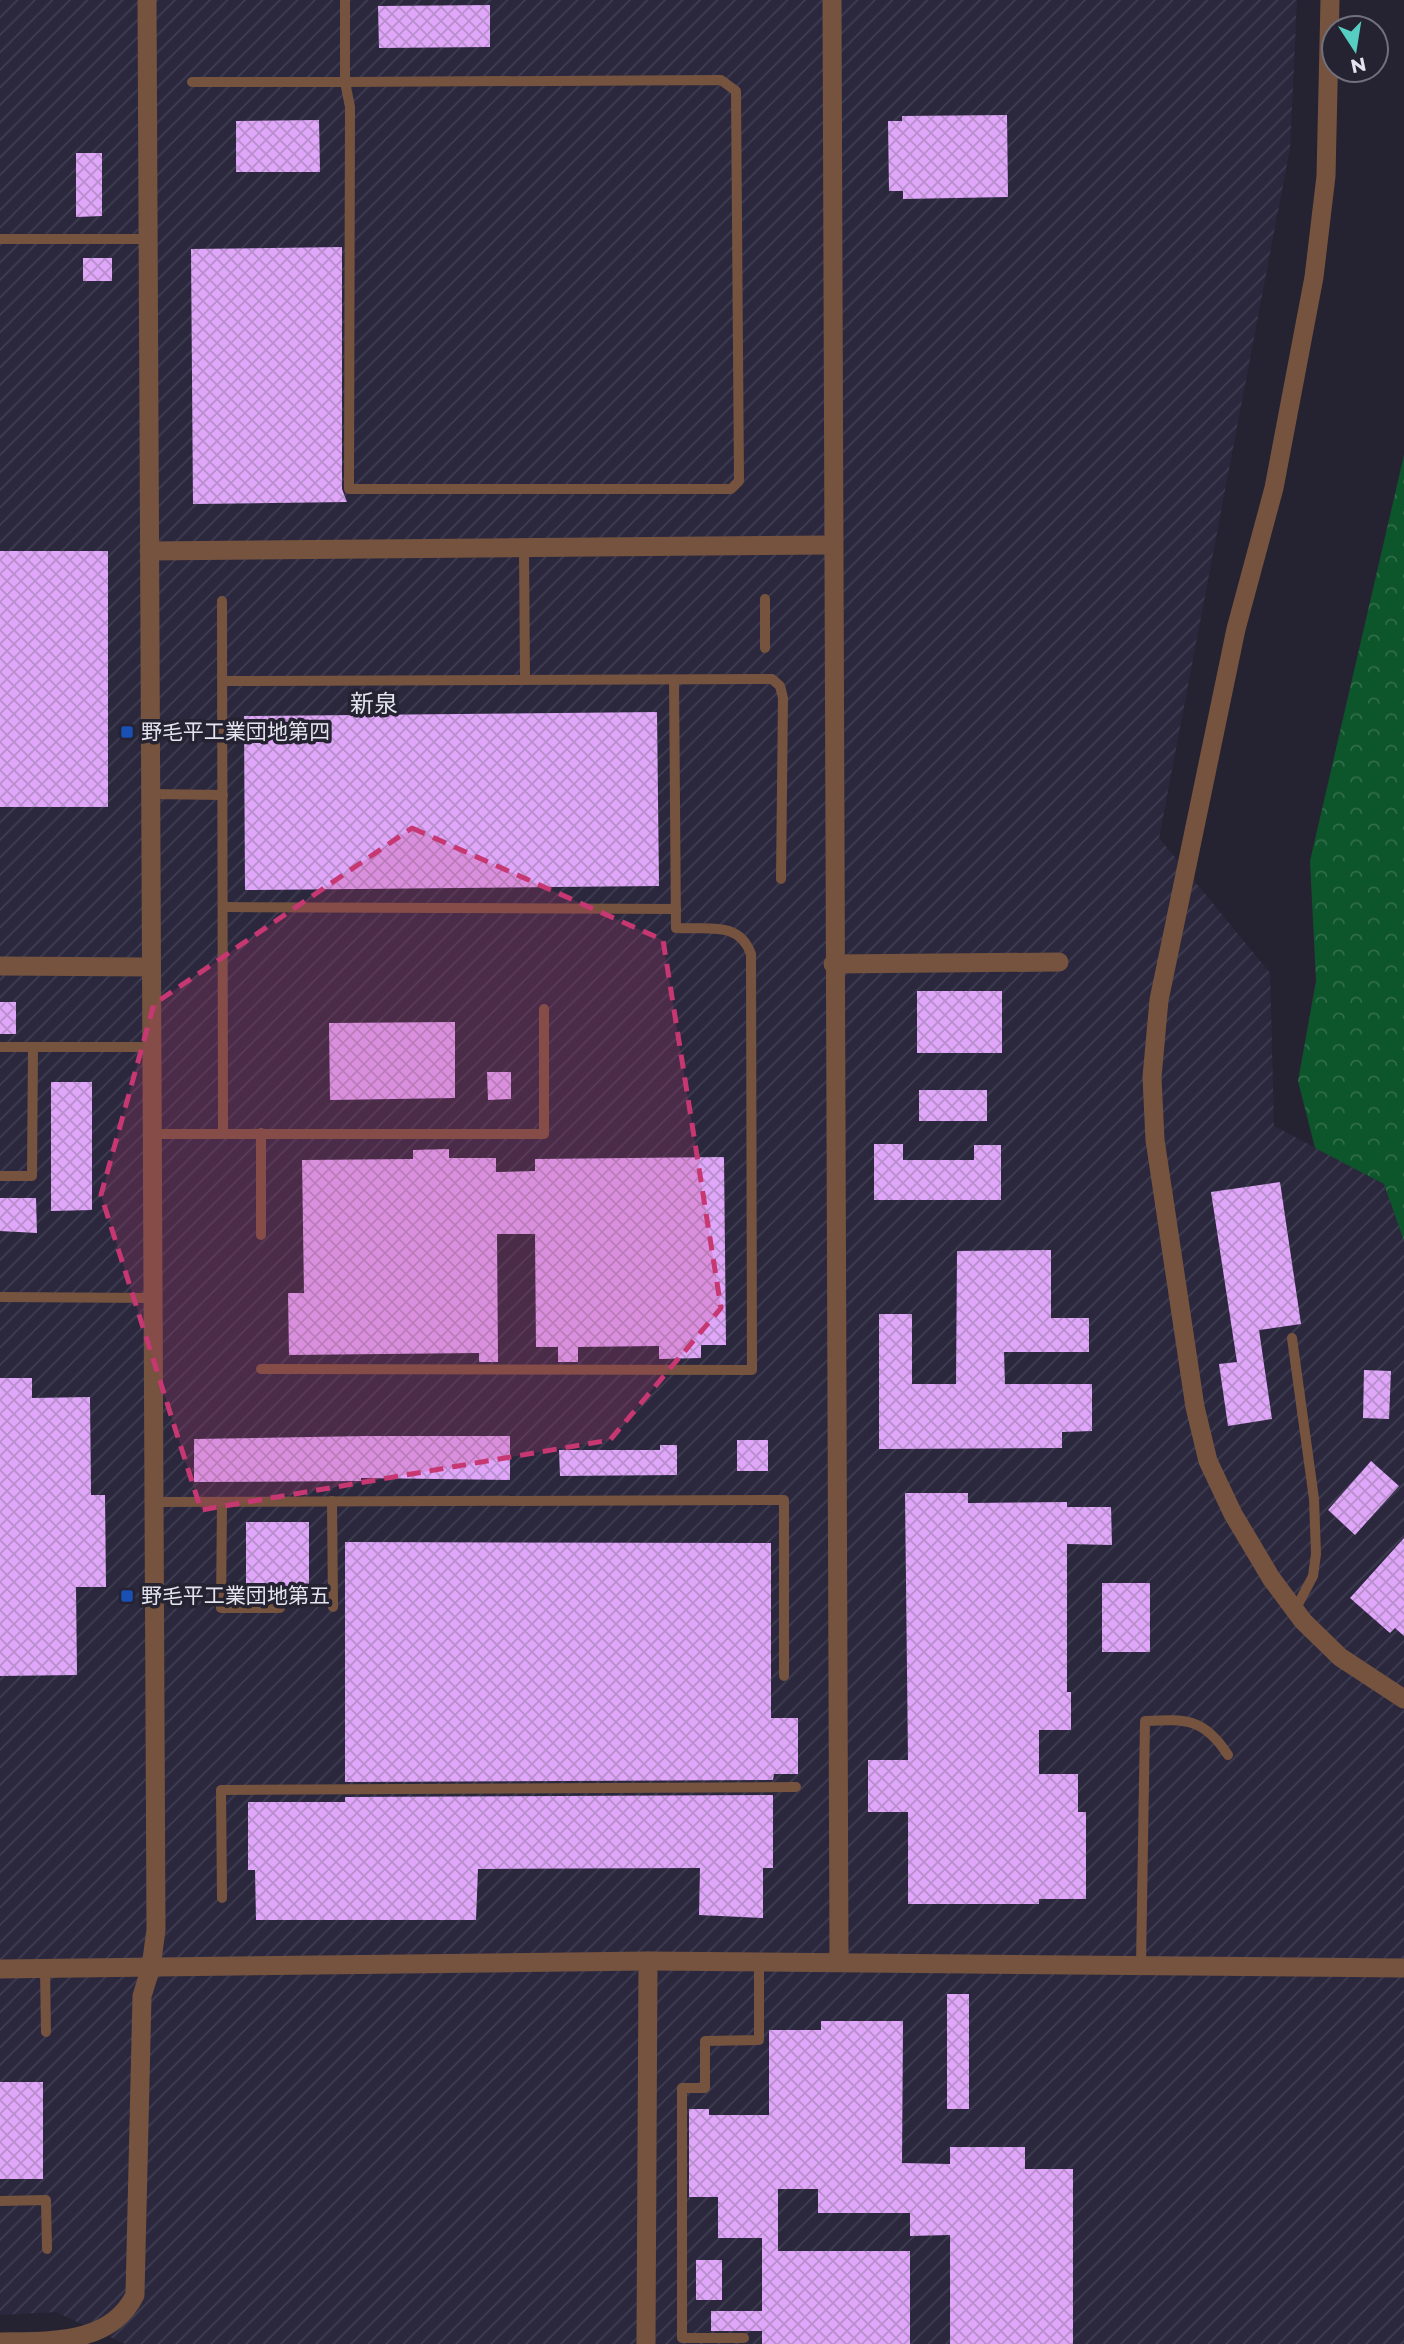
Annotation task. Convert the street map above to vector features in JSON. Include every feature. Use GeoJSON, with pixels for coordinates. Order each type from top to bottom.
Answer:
{"type":"FeatureCollection","features":[{"type":"Feature","properties":{"kind":"street"},"geometry":{"type":"LineString","coordinates":[[0,2342],[90,2340],[106,2333],[128,2312],[135,2295],[142,1996],[151,1967],[156,1930],[148,0]]}},
{"type":"Feature","properties":{"kind":"street"},"geometry":{"type":"LineString","coordinates":[[832,0],[838,1962]]}},
{"type":"Feature","properties":{"kind":"street"},"geometry":{"type":"LineString","coordinates":[[1330,0],[1326,176],[1314,277],[1274,488],[1236,629],[1159,1000],[1152,1077],[1155,1140],[1195,1408],[1208,1461],[1245,1535],[1271,1578],[1295,1610],[1340,1657],[1404,1699]]}},
{"type":"Feature","properties":{"kind":"street"},"geometry":{"type":"LineString","coordinates":[[149,551],[832,545]]}},
{"type":"Feature","properties":{"kind":"street"},"geometry":{"type":"LineString","coordinates":[[833,964],[1059,962]]}},
{"type":"Feature","properties":{"kind":"street"},"geometry":{"type":"LineString","coordinates":[[0,966],[150,967]]}},
{"type":"Feature","properties":{"kind":"street"},"geometry":{"type":"LineString","coordinates":[[646,2344],[648,1961]]}},
{"type":"Feature","properties":{"kind":"street"},"geometry":{"type":"LineString","coordinates":[[0,1969],[648,1961],[1404,1968]]}},
{"type":"Feature","properties":{"kind":"lane"},"geometry":{"type":"LineString","coordinates":[[192,82],[345,82],[721,80],[736,91],[738,481],[731,489],[349,489],[350,107],[345,82],[345,0]]}},
{"type":"Feature","properties":{"kind":"lane"},"geometry":{"type":"LineString","coordinates":[[0,239],[148,239]]}},
{"type":"Feature","properties":{"kind":"lane"},"geometry":{"type":"LineString","coordinates":[[524,548],[526,680]]}},
{"type":"Feature","properties":{"kind":"lane"},"geometry":{"type":"LineString","coordinates":[[765,599],[765,648]]}},
{"type":"Feature","properties":{"kind":"lane"},"geometry":{"type":"LineString","coordinates":[[222,601],[223,1134]]}},
{"type":"Feature","properties":{"kind":"lane"},"geometry":{"type":"LineString","coordinates":[[224,681],[772,679],[780,686],[783,698],[781,879]]}},
{"type":"Feature","properties":{"kind":"lane"},"geometry":{"type":"LineString","coordinates":[[261,1369],[752,1370],[751,954],[746,940],[734,930],[677,928],[674,680]]}},
{"type":"Feature","properties":{"kind":"lane"},"geometry":{"type":"LineString","coordinates":[[150,794],[223,795]]}},
{"type":"Feature","properties":{"kind":"lane"},"geometry":{"type":"LineString","coordinates":[[223,907],[676,909]]}},
{"type":"Feature","properties":{"kind":"lane"},"geometry":{"type":"LineString","coordinates":[[152,1134],[544,1134],[544,1009]]}},
{"type":"Feature","properties":{"kind":"lane"},"geometry":{"type":"LineString","coordinates":[[0,1047],[151,1046]]}},
{"type":"Feature","properties":{"kind":"lane"},"geometry":{"type":"LineString","coordinates":[[0,1176],[33,1176],[33,1047]]}},
{"type":"Feature","properties":{"kind":"lane"},"geometry":{"type":"LineString","coordinates":[[261,1133],[261,1235]]}},
{"type":"Feature","properties":{"kind":"lane"},"geometry":{"type":"LineString","coordinates":[[0,1297],[153,1298]]}},
{"type":"Feature","properties":{"kind":"lane"},"geometry":{"type":"LineString","coordinates":[[1292,1338],[1314,1499],[1316,1553],[1314,1576],[1295,1610]]}},
{"type":"Feature","properties":{"kind":"lane"},"geometry":{"type":"LineString","coordinates":[[154,1502],[784,1500],[784,1676]]}},
{"type":"Feature","properties":{"kind":"lane"},"geometry":{"type":"LineString","coordinates":[[222,1502],[221,1608],[280,1608]]}},
{"type":"Feature","properties":{"kind":"lane"},"geometry":{"type":"LineString","coordinates":[[332,1502],[332,1606]]}},
{"type":"Feature","properties":{"kind":"lane"},"geometry":{"type":"LineString","coordinates":[[1141,1965],[1145,1721],[1180,1719],[1201,1724],[1217,1738],[1228,1755]]}},
{"type":"Feature","properties":{"kind":"lane"},"geometry":{"type":"LineString","coordinates":[[222,1898],[221,1790],[796,1787]]}},
{"type":"Feature","properties":{"kind":"lane"},"geometry":{"type":"LineString","coordinates":[[744,2338],[682,2338],[682,2088],[705,2088],[705,2040],[759,2040],[759,1962]]}},
{"type":"Feature","properties":{"kind":"lane"},"geometry":{"type":"LineString","coordinates":[[45,1969],[46,2032]]}},
{"type":"Feature","properties":{"kind":"lane"},"geometry":{"type":"LineString","coordinates":[[0,2201],[46,2200],[47,2249]]}},
{"type":"Feature","properties":{"kind":"highlighted area"},"geometry":{"type":"Polygon","coordinates":[[[412,828],[663,940],[721,1308],[610,1440],[201,1510],[101,1195],[154,1004],[412,828]]]}},
{"type":"Feature","properties":{"kind":"shaded area"},"geometry":{"type":"Polygon","coordinates":[[[0,0],[1297,0],[1290,148],[1159,838],[1270,973],[1274,1126],[1384,1184],[1404,1241],[1404,2344],[125,2344],[56,2312],[0,2315],[0,0]]]}},
{"type":"Feature","properties":{"kind":"green space"},"geometry":{"type":"Polygon","coordinates":[[[1404,455],[1404,1241],[1384,1184],[1315,1148],[1298,1081],[1316,981],[1310,861],[1404,455]]]}},
{"type":"Feature","properties":{"kind":"building"},"geometry":{"type":"Polygon","coordinates":[[[490,5],[490,47],[379,48],[378,6],[490,5]]]}},
{"type":"Feature","properties":{"kind":"building"},"geometry":{"type":"Polygon","coordinates":[[[1007,115],[1008,197],[903,199],[903,191],[889,191],[888,121],[902,121],[902,116],[1007,115]]]}},
{"type":"Feature","properties":{"kind":"building"},"geometry":{"type":"Polygon","coordinates":[[[319,120],[320,172],[236,172],[236,121],[319,120]]]}},
{"type":"Feature","properties":{"kind":"building"},"geometry":{"type":"Polygon","coordinates":[[[76,153],[102,153],[102,216],[76,217],[76,153]]]}},
{"type":"Feature","properties":{"kind":"building"},"geometry":{"type":"Polygon","coordinates":[[[342,247],[342,489],[347,502],[193,504],[191,249],[342,247]]]}},
{"type":"Feature","properties":{"kind":"building"},"geometry":{"type":"Polygon","coordinates":[[[83,258],[112,258],[112,281],[83,281],[83,258]]]}},
{"type":"Feature","properties":{"kind":"building"},"geometry":{"type":"Polygon","coordinates":[[[0,551],[108,551],[108,807],[0,807],[0,551]]]}},
{"type":"Feature","properties":{"kind":"building"},"geometry":{"type":"Polygon","coordinates":[[[657,712],[659,886],[245,890],[244,716],[657,712]]]}},
{"type":"Feature","properties":{"kind":"building"},"geometry":{"type":"Polygon","coordinates":[[[917,991],[1002,991],[1002,1053],[917,1053],[917,991]]]}},
{"type":"Feature","properties":{"kind":"building"},"geometry":{"type":"Polygon","coordinates":[[[0,1002],[16,1002],[16,1034],[0,1034],[0,1002]]]}},
{"type":"Feature","properties":{"kind":"building"},"geometry":{"type":"Polygon","coordinates":[[[455,1022],[455,1098],[330,1100],[329,1023],[455,1022]]]}},
{"type":"Feature","properties":{"kind":"building"},"geometry":{"type":"Polygon","coordinates":[[[487,1072],[511,1072],[511,1099],[488,1100],[487,1072]]]}},
{"type":"Feature","properties":{"kind":"building"},"geometry":{"type":"Polygon","coordinates":[[[51,1082],[92,1082],[92,1210],[51,1211],[51,1082]]]}},
{"type":"Feature","properties":{"kind":"building"},"geometry":{"type":"Polygon","coordinates":[[[919,1090],[987,1090],[987,1121],[919,1121],[919,1090]]]}},
{"type":"Feature","properties":{"kind":"building"},"geometry":{"type":"Polygon","coordinates":[[[874,1144],[903,1144],[903,1160],[974,1160],[974,1145],[1001,1145],[1001,1200],[874,1200],[874,1144]]]}},
{"type":"Feature","properties":{"kind":"building"},"geometry":{"type":"Polygon","coordinates":[[[449,1149],[449,1158],[496,1158],[496,1172],[535,1171],[535,1159],[724,1157],[726,1345],[701,1345],[701,1358],[659,1359],[659,1346],[578,1347],[578,1362],[558,1362],[558,1347],[536,1347],[535,1234],[497,1234],[498,1362],[479,1362],[479,1353],[289,1355],[288,1293],[304,1293],[302,1160],[413,1159],[413,1150],[449,1149]]]}},
{"type":"Feature","properties":{"kind":"building"},"geometry":{"type":"Polygon","coordinates":[[[1280,1182],[1301,1324],[1259,1330],[1272,1419],[1228,1426],[1219,1364],[1237,1362],[1211,1192],[1280,1182]]]}},
{"type":"Feature","properties":{"kind":"building"},"geometry":{"type":"Polygon","coordinates":[[[0,1198],[36,1198],[37,1233],[0,1231],[0,1198]]]}},
{"type":"Feature","properties":{"kind":"building"},"geometry":{"type":"Polygon","coordinates":[[[1051,1250],[1051,1318],[1089,1318],[1089,1352],[1004,1352],[1005,1384],[1092,1384],[1092,1431],[1062,1432],[1062,1448],[879,1449],[879,1314],[912,1314],[912,1384],[956,1384],[957,1251],[1051,1250]]]}},
{"type":"Feature","properties":{"kind":"building"},"geometry":{"type":"Polygon","coordinates":[[[1364,1370],[1391,1371],[1389,1419],[1363,1418],[1364,1370]]]}},
{"type":"Feature","properties":{"kind":"building"},"geometry":{"type":"Polygon","coordinates":[[[0,1378],[32,1378],[32,1398],[90,1397],[91,1495],[105,1495],[106,1587],[76,1587],[77,1675],[0,1676],[0,1378]]]}},
{"type":"Feature","properties":{"kind":"building"},"geometry":{"type":"Polygon","coordinates":[[[510,1436],[510,1480],[361,1478],[361,1481],[194,1482],[194,1439],[510,1436]]]}},
{"type":"Feature","properties":{"kind":"building"},"geometry":{"type":"Polygon","coordinates":[[[737,1440],[768,1440],[768,1471],[737,1471],[737,1440]]]}},
{"type":"Feature","properties":{"kind":"building"},"geometry":{"type":"Polygon","coordinates":[[[660,1445],[677,1445],[677,1475],[560,1476],[559,1450],[660,1450],[660,1445]]]}},
{"type":"Feature","properties":{"kind":"building"},"geometry":{"type":"Polygon","coordinates":[[[1371,1461],[1399,1486],[1355,1535],[1328,1510],[1371,1461]]]}},
{"type":"Feature","properties":{"kind":"building"},"geometry":{"type":"Polygon","coordinates":[[[905,1493],[968,1493],[968,1503],[1067,1502],[1067,1507],[1111,1507],[1112,1545],[1067,1544],[1067,1692],[1071,1692],[1071,1730],[1039,1730],[1039,1774],[1078,1774],[1078,1812],[1086,1812],[1086,1899],[1039,1899],[1039,1904],[908,1904],[908,1812],[868,1812],[868,1760],[908,1760],[905,1493]]]}},
{"type":"Feature","properties":{"kind":"building"},"geometry":{"type":"Polygon","coordinates":[[[246,1522],[309,1522],[309,1589],[246,1589],[246,1522]]]}},
{"type":"Feature","properties":{"kind":"building"},"geometry":{"type":"Polygon","coordinates":[[[1404,1538],[1404,1636],[1395,1628],[1390,1633],[1350,1598],[1404,1538]]]}},
{"type":"Feature","properties":{"kind":"building"},"geometry":{"type":"Polygon","coordinates":[[[345,1542],[771,1543],[771,1718],[798,1718],[798,1774],[774,1774],[773,1780],[345,1782],[345,1542]]]}},
{"type":"Feature","properties":{"kind":"building"},"geometry":{"type":"Polygon","coordinates":[[[1102,1583],[1150,1583],[1150,1652],[1102,1652],[1102,1583]]]}},
{"type":"Feature","properties":{"kind":"building"},"geometry":{"type":"Polygon","coordinates":[[[773,1795],[773,1868],[763,1868],[763,1918],[699,1915],[700,1868],[478,1869],[476,1920],[256,1920],[255,1870],[248,1870],[248,1802],[345,1802],[345,1797],[773,1795]]]}},
{"type":"Feature","properties":{"kind":"building"},"geometry":{"type":"Polygon","coordinates":[[[947,1994],[969,1994],[969,2109],[947,2109],[947,1994]]]}},
{"type":"Feature","properties":{"kind":"building"},"geometry":{"type":"Polygon","coordinates":[[[821,2021],[903,2021],[902,2163],[950,2164],[950,2147],[1025,2147],[1025,2169],[1073,2169],[1073,2344],[950,2344],[950,2235],[910,2236],[910,2213],[818,2213],[818,2189],[778,2189],[778,2251],[910,2251],[910,2344],[762,2344],[762,2331],[711,2331],[711,2311],[762,2311],[762,2238],[718,2238],[718,2197],[689,2197],[689,2109],[709,2109],[709,2115],[769,2115],[769,2030],[821,2030],[821,2021]]]}},
{"type":"Feature","properties":{"kind":"building"},"geometry":{"type":"Polygon","coordinates":[[[0,2082],[43,2082],[43,2179],[0,2179],[0,2082]]]}},
{"type":"Feature","properties":{"kind":"building"},"geometry":{"type":"Polygon","coordinates":[[[696,2260],[722,2260],[722,2300],[696,2300],[696,2260]]]}},
{"type":"Feature","properties":{"kind":"place","name":"野毛平工業団地第四"},"geometry":{"type":"Point","coordinates":[127,732]}},
{"type":"Feature","properties":{"kind":"place","name":"野毛平工業団地第五"},"geometry":{"type":"Point","coordinates":[127,1596]}},
{"type":"Feature","properties":{"kind":"district","name":"新泉"},"geometry":{"type":"Point","coordinates":[374,704]}}]}
